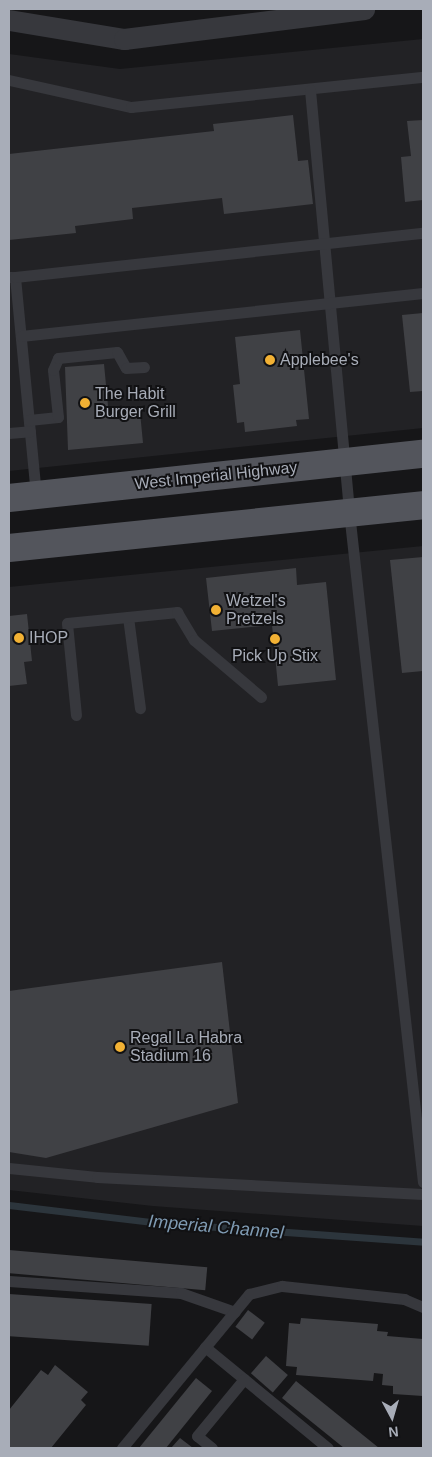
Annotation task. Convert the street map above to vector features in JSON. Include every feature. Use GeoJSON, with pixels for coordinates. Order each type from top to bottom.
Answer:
{"type":"FeatureCollection","features":[{"type":"Feature","properties":{"kind":"main road","name":"West Imperial Highway"},"geometry":{"type":"LineString","coordinates":[[9,498],[423,454]]}},
{"type":"Feature","properties":{"kind":"main road"},"geometry":{"type":"LineString","coordinates":[[9,548],[423,505]]}},
{"type":"Feature","properties":{"kind":"street"},"geometry":{"type":"LineString","coordinates":[[9,20],[124,39],[310,11],[364,9]]}},
{"type":"Feature","properties":{"kind":"lane"},"geometry":{"type":"LineString","coordinates":[[9,80],[130,107],[423,78]]}},
{"type":"Feature","properties":{"kind":"lane"},"geometry":{"type":"LineString","coordinates":[[310,90],[349,512],[423,1182]]}},
{"type":"Feature","properties":{"kind":"lane"},"geometry":{"type":"LineString","coordinates":[[36,495],[21,336],[12,277],[423,233]]}},
{"type":"Feature","properties":{"kind":"lane"},"geometry":{"type":"LineString","coordinates":[[21,336],[423,293]]}},
{"type":"Feature","properties":{"kind":"lane"},"geometry":{"type":"LineString","coordinates":[[9,433],[58,417],[53,370],[58,358],[117,352],[126,368],[144,367]]}},
{"type":"Feature","properties":{"kind":"lane"},"geometry":{"type":"LineString","coordinates":[[76,715],[67,623],[177,612],[194,640],[261,697]]}},
{"type":"Feature","properties":{"kind":"lane"},"geometry":{"type":"LineString","coordinates":[[128,617],[140,708]]}},
{"type":"Feature","properties":{"kind":"lane"},"geometry":{"type":"LineString","coordinates":[[9,1168],[97,1178],[423,1194]]}},
{"type":"Feature","properties":{"kind":"lane"},"geometry":{"type":"LineString","coordinates":[[9,1280],[181,1293],[234,1312]]}},
{"type":"Feature","properties":{"kind":"lane"},"geometry":{"type":"LineString","coordinates":[[122,1448],[249,1294],[282,1286],[404,1299],[423,1308]]}},
{"type":"Feature","properties":{"kind":"lane"},"geometry":{"type":"LineString","coordinates":[[205,1347],[328,1448]]}},
{"type":"Feature","properties":{"kind":"lane"},"geometry":{"type":"LineString","coordinates":[[212,1448],[197,1436],[244,1379]]}},
{"type":"Feature","properties":{"kind":"shaded area"},"geometry":{"type":"Polygon","coordinates":[[[423,39],[423,428],[9,471],[9,54],[120,69],[423,39]]]}},
{"type":"Feature","properties":{"kind":"shaded area"},"geometry":{"type":"Polygon","coordinates":[[[423,546],[423,1226],[153,1206],[9,1190],[9,587],[423,546]]]}},
{"type":"Feature","properties":{"kind":"building"},"geometry":{"type":"Polygon","coordinates":[[[293,115],[298,161],[308,160],[313,204],[224,214],[222,198],[132,208],[133,219],[75,226],[76,233],[9,240],[9,154],[214,131],[213,124],[293,115]]]}},
{"type":"Feature","properties":{"kind":"building"},"geometry":{"type":"Polygon","coordinates":[[[423,120],[423,200],[405,202],[401,157],[411,156],[407,121],[423,120]]]}},
{"type":"Feature","properties":{"kind":"building"},"geometry":{"type":"Polygon","coordinates":[[[423,313],[423,391],[410,392],[402,315],[423,313]]]}},
{"type":"Feature","properties":{"kind":"building","name":"Applebee's"},"geometry":{"type":"Polygon","coordinates":[[[300,330],[309,419],[296,420],[297,426],[245,432],[244,422],[237,423],[233,385],[240,384],[235,337],[300,330]]]}},
{"type":"Feature","properties":{"kind":"building","name":"The Habit Burger Grill"},"geometry":{"type":"Polygon","coordinates":[[[104,364],[109,416],[140,412],[143,443],[68,450],[65,367],[104,364]]]}},
{"type":"Feature","properties":{"kind":"building"},"geometry":{"type":"Polygon","coordinates":[[[423,557],[423,671],[402,673],[390,560],[423,557]]]}},
{"type":"Feature","properties":{"kind":"building"},"geometry":{"type":"Polygon","coordinates":[[[296,568],[297,585],[326,582],[336,680],[278,686],[272,625],[212,631],[206,578],[296,568]]]}},
{"type":"Feature","properties":{"kind":"building","name":"IHOP"},"geometry":{"type":"Polygon","coordinates":[[[27,614],[32,661],[24,662],[27,684],[9,686],[9,616],[27,614]]]}},
{"type":"Feature","properties":{"kind":"building","name":"Regal La Habra Stadium 16"},"geometry":{"type":"Polygon","coordinates":[[[222,962],[238,1103],[46,1158],[9,1152],[9,991],[222,962]]]}},
{"type":"Feature","properties":{"kind":"building"},"geometry":{"type":"Polygon","coordinates":[[[9,1250],[207,1267],[205,1290],[9,1273],[9,1250]]]}},
{"type":"Feature","properties":{"kind":"building"},"geometry":{"type":"Polygon","coordinates":[[[9,1294],[152,1304],[149,1346],[9,1336],[9,1294]]]}},
{"type":"Feature","properties":{"kind":"building"},"geometry":{"type":"Polygon","coordinates":[[[248,1310],[265,1323],[252,1339],[235,1327],[248,1310]]]}},
{"type":"Feature","properties":{"kind":"building"},"geometry":{"type":"Polygon","coordinates":[[[301,1318],[378,1324],[377,1331],[388,1332],[387,1336],[423,1339],[423,1396],[393,1394],[393,1386],[382,1385],[383,1374],[374,1373],[373,1381],[296,1375],[297,1367],[286,1366],[289,1323],[300,1324],[301,1318]]]}},
{"type":"Feature","properties":{"kind":"building"},"geometry":{"type":"Polygon","coordinates":[[[266,1356],[288,1375],[273,1392],[251,1373],[266,1356]]]}},
{"type":"Feature","properties":{"kind":"building"},"geometry":{"type":"Polygon","coordinates":[[[55,1365],[88,1392],[81,1400],[86,1405],[51,1448],[9,1448],[9,1410],[41,1370],[48,1375],[55,1365]]]}},
{"type":"Feature","properties":{"kind":"building"},"geometry":{"type":"Polygon","coordinates":[[[196,1378],[212,1391],[166,1448],[139,1448],[196,1378]]]}},
{"type":"Feature","properties":{"kind":"building"},"geometry":{"type":"Polygon","coordinates":[[[296,1381],[379,1448],[344,1448],[282,1398],[296,1381]]]}},
{"type":"Feature","properties":{"kind":"building"},"geometry":{"type":"Polygon","coordinates":[[[180,1438],[193,1448],[171,1448],[180,1438]]]}},
{"type":"Feature","properties":{"kind":"waterway","name":"Imperial Channel"},"geometry":{"type":"LineString","coordinates":[[9,1205],[161,1223],[423,1242]]}},
{"type":"Feature","properties":{"kind":"place","name":"Applebee's"},"geometry":{"type":"Point","coordinates":[270,360]}},
{"type":"Feature","properties":{"kind":"place","name":"The Habit Burger Grill"},"geometry":{"type":"Point","coordinates":[85,403]}},
{"type":"Feature","properties":{"kind":"place","name":"Wetzel's Pretzels"},"geometry":{"type":"Point","coordinates":[216,610]}},
{"type":"Feature","properties":{"kind":"place","name":"IHOP"},"geometry":{"type":"Point","coordinates":[19,638]}},
{"type":"Feature","properties":{"kind":"place","name":"Pick Up Stix"},"geometry":{"type":"Point","coordinates":[275,639]}},
{"type":"Feature","properties":{"kind":"place","name":"Regal La Habra Stadium 16"},"geometry":{"type":"Point","coordinates":[120,1047]}}]}
